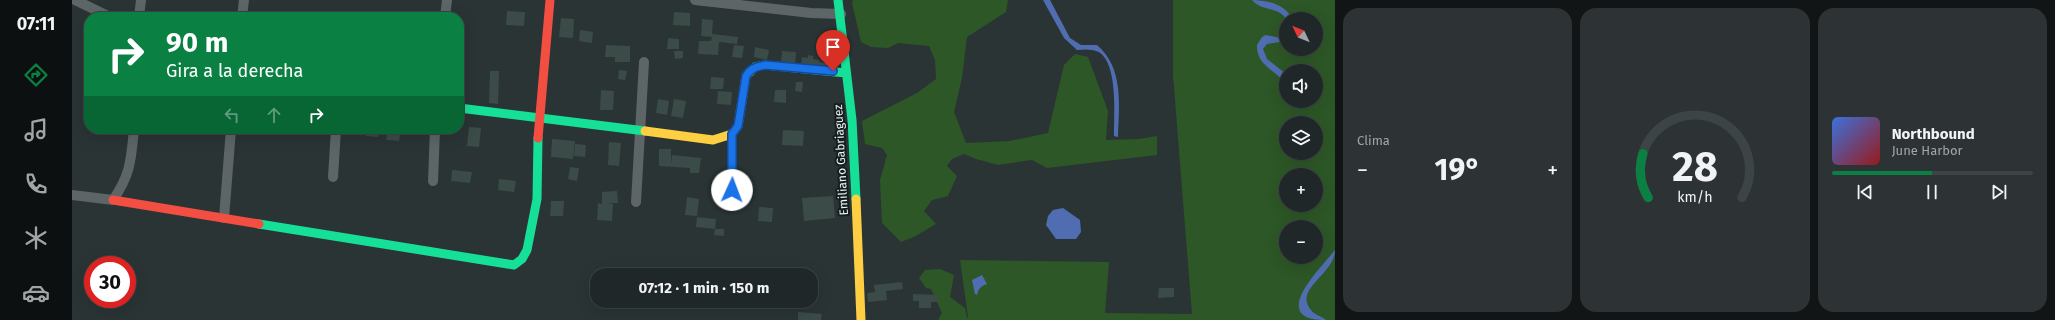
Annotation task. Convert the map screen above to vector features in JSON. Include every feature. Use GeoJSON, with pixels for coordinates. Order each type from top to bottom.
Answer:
{"type":"FeatureCollection","features":[{"type":"Feature","properties":{"kind":"street"},"geometry":{"type":"LineString","coordinates":[[75,0],[100,12]]}},
{"type":"Feature","properties":{"kind":"street"},"geometry":{"type":"LineString","coordinates":[[140,12],[141,0]]}},
{"type":"Feature","properties":{"kind":"street"},"geometry":{"type":"LineString","coordinates":[[243,12],[244,0]]}},
{"type":"Feature","properties":{"kind":"street"},"geometry":{"type":"LineString","coordinates":[[446,12],[447,0]]}},
{"type":"Feature","properties":{"kind":"street"},"geometry":{"type":"LineString","coordinates":[[72,195],[112,200],[514,265],[522,259],[527,250],[537,199],[539,117],[550,0]]}},
{"type":"Feature","properties":{"kind":"street"},"geometry":{"type":"LineString","coordinates":[[695,0],[811,13],[841,14]]}},
{"type":"Feature","properties":{"kind":"street","name":"Emiliano Gabriaguez"},"geometry":{"type":"LineString","coordinates":[[838,0],[841,14],[852,120],[861,320]]}},
{"type":"Feature","properties":{"kind":"street"},"geometry":{"type":"LineString","coordinates":[[636,202],[644,62]]}},
{"type":"Feature","properties":{"kind":"street"},"geometry":{"type":"LineString","coordinates":[[464,109],[713,140],[724,138],[732,134],[738,126],[746,76],[755,67],[765,65],[846,73]]}},
{"type":"Feature","properties":{"kind":"street"},"geometry":{"type":"LineString","coordinates":[[112,200],[126,179],[130,167],[133,134]]}},
{"type":"Feature","properties":{"kind":"street"},"geometry":{"type":"LineString","coordinates":[[224,218],[232,134]]}},
{"type":"Feature","properties":{"kind":"street"},"geometry":{"type":"LineString","coordinates":[[333,177],[336,134]]}},
{"type":"Feature","properties":{"kind":"street"},"geometry":{"type":"LineString","coordinates":[[433,181],[435,134]]}},
{"type":"Feature","properties":{"kind":"street"},"geometry":{"type":"LineString","coordinates":[[732,134],[732,190]]}},
{"type":"Feature","properties":{"kind":"green space"},"geometry":{"type":"Polygon","coordinates":[[[853,0],[1008,0],[1006,12],[967,37],[962,78],[954,112],[966,143],[1010,141],[1048,133],[1064,65],[1075,54],[1088,57],[1108,111],[1106,140],[1139,139],[1157,136],[1157,155],[1047,168],[1032,160],[998,165],[964,154],[952,159],[947,166],[957,176],[948,196],[932,200],[924,211],[936,224],[916,236],[901,242],[882,223],[880,180],[887,155],[882,148],[865,144],[862,121],[917,93],[936,79],[935,60],[929,46],[898,43],[888,48],[871,47],[861,42],[852,3],[853,0]]]}},
{"type":"Feature","properties":{"kind":"green space"},"geometry":{"type":"Polygon","coordinates":[[[1173,0],[1335,0],[1335,320],[938,320],[942,313],[931,289],[926,288],[919,278],[925,270],[940,269],[954,275],[950,297],[965,308],[967,318],[960,260],[1109,262],[1105,313],[1192,314],[1173,75],[1173,0]]]}},
{"type":"Feature","properties":{"kind":"water"},"geometry":{"type":"Polygon","coordinates":[[[1043,0],[1050,0],[1070,38],[1081,45],[1097,45],[1106,54],[1116,76],[1118,88],[1118,137],[1114,136],[1114,91],[1109,67],[1105,58],[1097,51],[1077,50],[1064,38],[1043,0]]]}},
{"type":"Feature","properties":{"kind":"water"},"geometry":{"type":"Polygon","coordinates":[[[1252,0],[1275,4],[1287,12],[1279,12],[1256,4],[1252,0]]]}},
{"type":"Feature","properties":{"kind":"water"},"geometry":{"type":"Polygon","coordinates":[[[1266,35],[1279,38],[1279,42],[1267,44],[1263,49],[1267,59],[1279,68],[1279,77],[1267,67],[1260,58],[1257,45],[1262,37],[1266,35]]]}},
{"type":"Feature","properties":{"kind":"water"},"geometry":{"type":"Polygon","coordinates":[[[1063,208],[1080,220],[1081,232],[1076,239],[1056,239],[1046,225],[1048,216],[1053,210],[1063,208]]]}},
{"type":"Feature","properties":{"kind":"water"},"geometry":{"type":"Polygon","coordinates":[[[1335,250],[1329,267],[1307,295],[1307,302],[1311,310],[1326,320],[1309,318],[1300,312],[1299,303],[1303,292],[1310,280],[1335,250]]]}},
{"type":"Feature","properties":{"kind":"water"},"geometry":{"type":"Polygon","coordinates":[[[982,275],[987,284],[980,288],[977,295],[975,294],[972,280],[982,275]]]}},
{"type":"Feature","properties":{"kind":"building"},"geometry":{"type":"Polygon","coordinates":[[[507,11],[525,12],[524,26],[506,25],[507,11]]]}},
{"type":"Feature","properties":{"kind":"building"},"geometry":{"type":"Polygon","coordinates":[[[674,12],[690,13],[690,26],[673,25],[674,12]]]}},
{"type":"Feature","properties":{"kind":"building"},"geometry":{"type":"Polygon","coordinates":[[[561,18],[574,19],[573,38],[559,37],[561,18]]]}},
{"type":"Feature","properties":{"kind":"building"},"geometry":{"type":"Polygon","coordinates":[[[702,19],[713,20],[712,34],[738,37],[737,44],[719,42],[718,55],[698,54],[699,41],[711,41],[712,37],[701,36],[702,19]]]}},
{"type":"Feature","properties":{"kind":"building"},"geometry":{"type":"Polygon","coordinates":[[[580,30],[593,32],[592,43],[579,41],[580,30]]]}},
{"type":"Feature","properties":{"kind":"building"},"geometry":{"type":"Polygon","coordinates":[[[668,38],[679,39],[679,49],[667,49],[668,38]]]}},
{"type":"Feature","properties":{"kind":"building"},"geometry":{"type":"Polygon","coordinates":[[[606,45],[630,46],[630,62],[615,62],[615,57],[605,57],[606,45]]]}},
{"type":"Feature","properties":{"kind":"building"},"geometry":{"type":"Polygon","coordinates":[[[734,45],[744,46],[742,58],[732,57],[734,45]]]}},
{"type":"Feature","properties":{"kind":"building"},"geometry":{"type":"Polygon","coordinates":[[[755,47],[769,50],[767,60],[754,57],[755,47]]]}},
{"type":"Feature","properties":{"kind":"building"},"geometry":{"type":"Polygon","coordinates":[[[674,51],[683,51],[683,58],[675,59],[674,51]]]}},
{"type":"Feature","properties":{"kind":"building"},"geometry":{"type":"Polygon","coordinates":[[[782,51],[796,52],[795,66],[781,65],[782,51]]]}},
{"type":"Feature","properties":{"kind":"building"},"geometry":{"type":"Polygon","coordinates":[[[808,55],[813,56],[813,59],[819,60],[819,62],[832,64],[831,70],[801,66],[802,57],[808,58],[808,55]]]}},
{"type":"Feature","properties":{"kind":"building"},"geometry":{"type":"Polygon","coordinates":[[[619,70],[627,71],[625,80],[618,79],[619,70]]]}},
{"type":"Feature","properties":{"kind":"building"},"geometry":{"type":"Polygon","coordinates":[[[490,71],[499,71],[498,104],[489,103],[490,71]]]}},
{"type":"Feature","properties":{"kind":"building"},"geometry":{"type":"Polygon","coordinates":[[[711,77],[724,78],[723,89],[710,89],[711,77]]]}},
{"type":"Feature","properties":{"kind":"building"},"geometry":{"type":"Polygon","coordinates":[[[796,82],[803,82],[802,92],[795,91],[796,82]]]}},
{"type":"Feature","properties":{"kind":"building"},"geometry":{"type":"Polygon","coordinates":[[[601,90],[614,91],[613,110],[600,110],[601,90]]]}},
{"type":"Feature","properties":{"kind":"building"},"geometry":{"type":"Polygon","coordinates":[[[775,90],[786,90],[786,103],[774,102],[775,90]]]}},
{"type":"Feature","properties":{"kind":"building"},"geometry":{"type":"Polygon","coordinates":[[[718,91],[732,92],[731,105],[717,104],[718,91]]]}},
{"type":"Feature","properties":{"kind":"building"},"geometry":{"type":"Polygon","coordinates":[[[658,99],[669,101],[667,115],[656,113],[658,99]]]}},
{"type":"Feature","properties":{"kind":"building"},"geometry":{"type":"Polygon","coordinates":[[[674,99],[686,101],[683,118],[671,116],[674,99]]]}},
{"type":"Feature","properties":{"kind":"building"},"geometry":{"type":"Polygon","coordinates":[[[469,127],[481,128],[479,147],[467,146],[469,127]]]}},
{"type":"Feature","properties":{"kind":"building"},"geometry":{"type":"Polygon","coordinates":[[[783,130],[804,131],[803,146],[782,145],[783,130]]]}},
{"type":"Feature","properties":{"kind":"building"},"geometry":{"type":"Polygon","coordinates":[[[366,134],[378,134],[378,137],[366,136],[366,134]]]}},
{"type":"Feature","properties":{"kind":"building"},"geometry":{"type":"Polygon","coordinates":[[[387,134],[400,134],[399,141],[386,140],[387,134]]]}},
{"type":"Feature","properties":{"kind":"building"},"geometry":{"type":"Polygon","coordinates":[[[552,139],[575,141],[573,159],[551,157],[552,139]]]}},
{"type":"Feature","properties":{"kind":"building"},"geometry":{"type":"Polygon","coordinates":[[[609,142],[621,143],[619,166],[608,165],[609,142]]]}},
{"type":"Feature","properties":{"kind":"building"},"geometry":{"type":"Polygon","coordinates":[[[575,144],[586,145],[585,157],[574,156],[575,144]]]}},
{"type":"Feature","properties":{"kind":"building"},"geometry":{"type":"Polygon","coordinates":[[[659,149],[671,149],[671,164],[672,155],[701,158],[699,173],[690,173],[690,168],[659,166],[659,149]]]}},
{"type":"Feature","properties":{"kind":"building"},"geometry":{"type":"Polygon","coordinates":[[[570,167],[579,168],[577,181],[568,179],[570,167]]]}},
{"type":"Feature","properties":{"kind":"building"},"geometry":{"type":"Polygon","coordinates":[[[452,170],[472,172],[470,183],[451,181],[452,170]]]}},
{"type":"Feature","properties":{"kind":"building"},"geometry":{"type":"Polygon","coordinates":[[[715,176],[729,177],[728,185],[714,184],[715,176]]]}},
{"type":"Feature","properties":{"kind":"building"},"geometry":{"type":"Polygon","coordinates":[[[499,179],[516,181],[514,192],[498,190],[499,179]]]}},
{"type":"Feature","properties":{"kind":"building"},"geometry":{"type":"Polygon","coordinates":[[[617,191],[618,203],[607,203],[613,204],[612,221],[597,220],[598,203],[602,204],[602,192],[617,191]]]}},
{"type":"Feature","properties":{"kind":"building"},"geometry":{"type":"Polygon","coordinates":[[[833,196],[835,218],[804,221],[802,198],[833,196]]]}},
{"type":"Feature","properties":{"kind":"building"},"geometry":{"type":"Polygon","coordinates":[[[687,197],[699,199],[697,216],[685,215],[687,197]]]}},
{"type":"Feature","properties":{"kind":"building"},"geometry":{"type":"Polygon","coordinates":[[[551,201],[564,201],[563,216],[550,216],[551,201]]]}},
{"type":"Feature","properties":{"kind":"building"},"geometry":{"type":"Polygon","coordinates":[[[759,207],[773,208],[772,222],[758,221],[759,207]]]}},
{"type":"Feature","properties":{"kind":"building"},"geometry":{"type":"Polygon","coordinates":[[[697,217],[716,219],[715,229],[696,227],[697,217]]]}},
{"type":"Feature","properties":{"kind":"building"},"geometry":{"type":"Polygon","coordinates":[[[715,229],[724,229],[724,236],[714,235],[715,229]]]}},
{"type":"Feature","properties":{"kind":"building"},"geometry":{"type":"Polygon","coordinates":[[[902,282],[903,289],[886,291],[887,300],[868,302],[867,293],[875,292],[874,285],[902,282]]]}},
{"type":"Feature","properties":{"kind":"building"},"geometry":{"type":"Polygon","coordinates":[[[1159,288],[1174,288],[1174,297],[1158,298],[1159,288]]]}},
{"type":"Feature","properties":{"kind":"building"},"geometry":{"type":"Polygon","coordinates":[[[913,294],[938,295],[938,302],[931,302],[931,308],[919,308],[919,301],[913,301],[913,294]]]}},
{"type":"Feature","properties":{"kind":"building"},"geometry":{"type":"Polygon","coordinates":[[[798,312],[822,314],[821,320],[798,320],[798,312]]]}},
{"type":"Feature","properties":{"kind":"traffic: fast"},"geometry":{"type":"LineString","coordinates":[[838,0],[852,120],[856,199]]}},
{"type":"Feature","properties":{"kind":"traffic: fast"},"geometry":{"type":"LineString","coordinates":[[752,70],[755,67],[765,65],[846,73]]}},
{"type":"Feature","properties":{"kind":"traffic: fast"},"geometry":{"type":"LineString","coordinates":[[464,109],[645,131]]}},
{"type":"Feature","properties":{"kind":"traffic: fast"},"geometry":{"type":"LineString","coordinates":[[259,224],[514,265],[522,259],[527,250],[537,199],[538,138]]}},
{"type":"Feature","properties":{"kind":"traffic: slow"},"geometry":{"type":"LineString","coordinates":[[645,131],[713,140],[732,134],[738,126],[746,76],[752,70]]}},
{"type":"Feature","properties":{"kind":"traffic: slow"},"geometry":{"type":"LineString","coordinates":[[856,199],[861,320]]}},
{"type":"Feature","properties":{"kind":"traffic: jam"},"geometry":{"type":"LineString","coordinates":[[538,138],[550,0]]}},
{"type":"Feature","properties":{"kind":"traffic: jam"},"geometry":{"type":"LineString","coordinates":[[113,200],[259,224]]}},
{"type":"Feature","properties":{"kind":"route"},"geometry":{"type":"LineString","coordinates":[[732,190],[732,134],[738,126],[746,76],[750,70],[755,67],[765,65],[833,71]]}}]}
